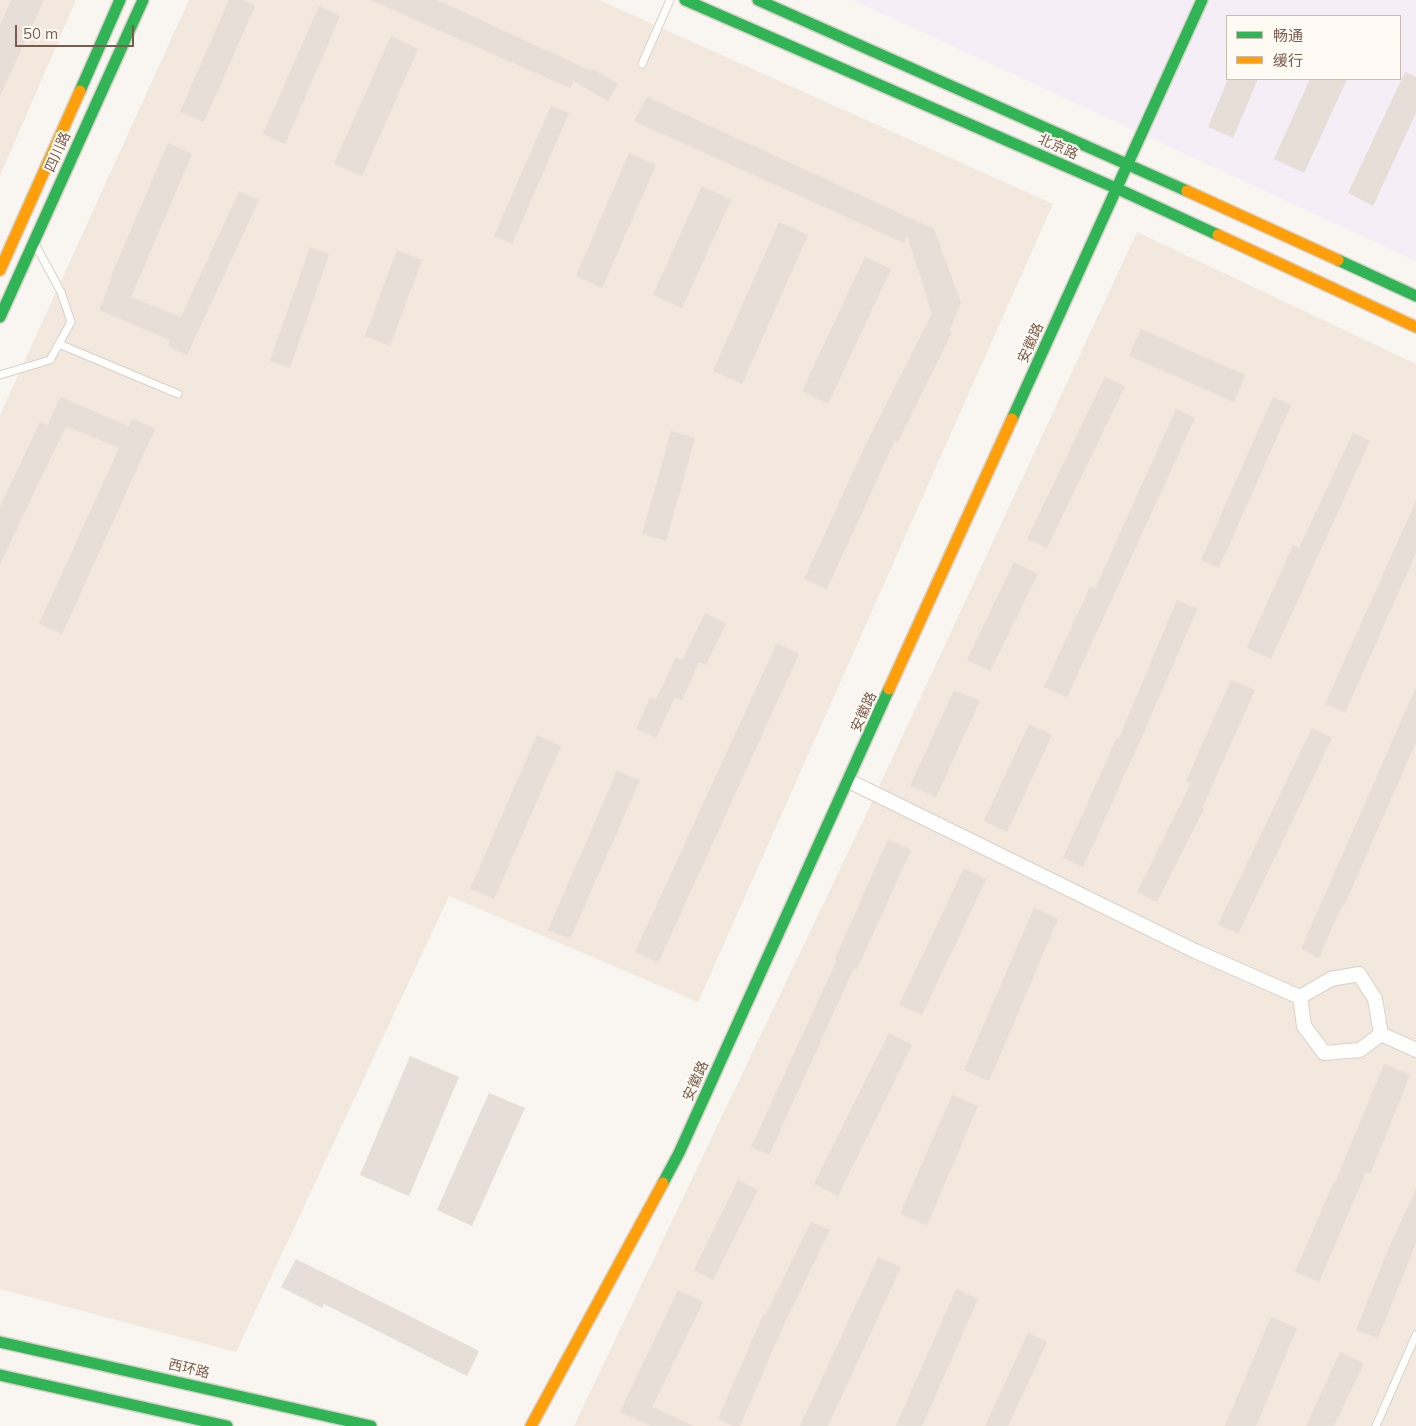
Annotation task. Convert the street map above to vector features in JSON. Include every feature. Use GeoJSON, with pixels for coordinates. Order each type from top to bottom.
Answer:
{"type":"FeatureCollection","features":[{"type":"Feature","properties":{"kind":"street","name":"四川路"},"geometry":{"type":"LineString","coordinates":[[0,270],[120,0]]}},
{"type":"Feature","properties":{"kind":"street","name":"四川路"},"geometry":{"type":"LineString","coordinates":[[0,317],[143,0]]}},
{"type":"Feature","properties":{"kind":"street","name":"北京路"},"geometry":{"type":"LineString","coordinates":[[686,0],[1118,189],[1416,327]]}},
{"type":"Feature","properties":{"kind":"street","name":"北京路"},"geometry":{"type":"LineString","coordinates":[[758,0],[1129,164],[1416,296]]}},
{"type":"Feature","properties":{"kind":"street","name":"安徽路"},"geometry":{"type":"LineString","coordinates":[[531,1426],[679,1153],[1118,189],[1202,0]]}},
{"type":"Feature","properties":{"kind":"street"},"geometry":{"type":"LineString","coordinates":[[849,781],[1195,951],[1300,997]]}},
{"type":"Feature","properties":{"kind":"street"},"geometry":{"type":"LineString","coordinates":[[1300,997],[1331,979],[1359,974],[1375,999],[1381,1034]]}},
{"type":"Feature","properties":{"kind":"street"},"geometry":{"type":"LineString","coordinates":[[1300,997],[1304,1026],[1324,1054],[1360,1050],[1381,1034]]}},
{"type":"Feature","properties":{"kind":"street"},"geometry":{"type":"LineString","coordinates":[[1381,1034],[1416,1050]]}},
{"type":"Feature","properties":{"kind":"street","name":"西环路"},"geometry":{"type":"LineString","coordinates":[[0,1342],[371,1426]]}},
{"type":"Feature","properties":{"kind":"street"},"geometry":{"type":"LineString","coordinates":[[0,1375],[227,1426]]}},
{"type":"Feature","properties":{"kind":"lane"},"geometry":{"type":"LineString","coordinates":[[642,64],[670,0]]}},
{"type":"Feature","properties":{"kind":"lane"},"geometry":{"type":"LineString","coordinates":[[0,375],[50,360],[71,322],[61,292],[34,242]]}},
{"type":"Feature","properties":{"kind":"lane"},"geometry":{"type":"LineString","coordinates":[[59,344],[178,394]]}},
{"type":"Feature","properties":{"kind":"lane"},"geometry":{"type":"LineString","coordinates":[[1376,1426],[1416,1335]]}},
{"type":"Feature","properties":{"kind":"shaded area"},"geometry":{"type":"Polygon","coordinates":[[[0,0],[76,0],[0,176],[0,0]]]}},
{"type":"Feature","properties":{"kind":"shaded area"},"geometry":{"type":"Polygon","coordinates":[[[189,0],[599,0],[1053,204],[698,1002],[449,896],[236,1352],[0,1289],[0,415],[189,0]]]}},
{"type":"Feature","properties":{"kind":"shaded area"},"geometry":{"type":"Polygon","coordinates":[[[853,0],[1416,0],[1416,261],[853,0]]]}},
{"type":"Feature","properties":{"kind":"shaded area"},"geometry":{"type":"Polygon","coordinates":[[[1137,232],[1416,364],[1416,1426],[574,1426],[863,821],[1137,232]]]}},
{"type":"Feature","properties":{"kind":"building"},"geometry":{"type":"Polygon","coordinates":[[[11,0],[44,0],[0,96],[0,25],[11,0]]]}},
{"type":"Feature","properties":{"kind":"building"},"geometry":{"type":"Polygon","coordinates":[[[229,0],[243,0],[255,6],[204,122],[180,112],[229,0]]]}},
{"type":"Feature","properties":{"kind":"building"},"geometry":{"type":"Polygon","coordinates":[[[370,0],[437,0],[591,71],[593,69],[618,84],[608,101],[574,81],[570,88],[370,0]]]}},
{"type":"Feature","properties":{"kind":"building"},"geometry":{"type":"Polygon","coordinates":[[[319,6],[340,16],[285,144],[263,134],[319,6]]]}},
{"type":"Feature","properties":{"kind":"building"},"geometry":{"type":"Polygon","coordinates":[[[391,36],[418,49],[362,176],[334,164],[391,36]]]}},
{"type":"Feature","properties":{"kind":"building"},"geometry":{"type":"Polygon","coordinates":[[[1405,72],[1416,77],[1416,113],[1373,206],[1348,193],[1405,72]]]}},
{"type":"Feature","properties":{"kind":"building"},"geometry":{"type":"Polygon","coordinates":[[[1228,80],[1258,80],[1233,138],[1208,127],[1228,80]]]}},
{"type":"Feature","properties":{"kind":"building"},"geometry":{"type":"Polygon","coordinates":[[[1310,80],[1347,80],[1304,173],[1274,159],[1310,80]]]}},
{"type":"Feature","properties":{"kind":"building"},"geometry":{"type":"Polygon","coordinates":[[[647,97],[934,229],[961,303],[949,331],[952,332],[898,442],[895,440],[827,589],[804,579],[865,446],[932,314],[907,235],[904,243],[634,121],[647,97]]]}},
{"type":"Feature","properties":{"kind":"building"},"geometry":{"type":"Polygon","coordinates":[[[551,106],[569,113],[512,244],[494,236],[551,106]]]}},
{"type":"Feature","properties":{"kind":"building"},"geometry":{"type":"Polygon","coordinates":[[[168,143],[192,154],[131,297],[181,317],[239,191],[259,200],[187,355],[168,346],[170,340],[99,310],[111,281],[109,281],[168,143]]]}},
{"type":"Feature","properties":{"kind":"building"},"geometry":{"type":"Polygon","coordinates":[[[629,153],[656,165],[602,288],[576,276],[629,153]]]}},
{"type":"Feature","properties":{"kind":"building"},"geometry":{"type":"Polygon","coordinates":[[[702,186],[731,200],[682,308],[653,295],[702,186]]]}},
{"type":"Feature","properties":{"kind":"building"},"geometry":{"type":"Polygon","coordinates":[[[779,222],[808,235],[742,384],[713,371],[779,222]]]}},
{"type":"Feature","properties":{"kind":"building"},"geometry":{"type":"Polygon","coordinates":[[[310,247],[329,254],[290,368],[270,361],[310,247]]]}},
{"type":"Feature","properties":{"kind":"building"},"geometry":{"type":"Polygon","coordinates":[[[397,250],[422,260],[390,346],[365,336],[397,250]]]}},
{"type":"Feature","properties":{"kind":"building"},"geometry":{"type":"Polygon","coordinates":[[[865,257],[891,269],[828,404],[802,391],[865,257]]]}},
{"type":"Feature","properties":{"kind":"building"},"geometry":{"type":"Polygon","coordinates":[[[1141,329],[1245,375],[1234,402],[1129,356],[1141,329]]]}},
{"type":"Feature","properties":{"kind":"building"},"geometry":{"type":"Polygon","coordinates":[[[1105,377],[1125,386],[1047,548],[1027,539],[1105,377]]]}},
{"type":"Feature","properties":{"kind":"building"},"geometry":{"type":"Polygon","coordinates":[[[60,397],[129,426],[132,418],[155,429],[62,634],[39,624],[119,448],[66,426],[0,564],[0,507],[40,422],[48,425],[60,397]]]}},
{"type":"Feature","properties":{"kind":"building"},"geometry":{"type":"Polygon","coordinates":[[[1273,397],[1291,405],[1219,568],[1201,560],[1273,397]]]}},
{"type":"Feature","properties":{"kind":"building"},"geometry":{"type":"Polygon","coordinates":[[[1176,409],[1195,418],[1067,697],[1044,687],[1090,587],[1095,589],[1176,409]]]}},
{"type":"Feature","properties":{"kind":"building"},"geometry":{"type":"Polygon","coordinates":[[[671,431],[695,438],[666,541],[642,534],[671,431]]]}},
{"type":"Feature","properties":{"kind":"building"},"geometry":{"type":"Polygon","coordinates":[[[1353,433],[1370,441],[1271,659],[1247,648],[1293,545],[1299,548],[1353,433]]]}},
{"type":"Feature","properties":{"kind":"building"},"geometry":{"type":"Polygon","coordinates":[[[1416,501],[1416,553],[1345,713],[1325,704],[1416,501]]]}},
{"type":"Feature","properties":{"kind":"building"},"geometry":{"type":"Polygon","coordinates":[[[1014,562],[1038,574],[990,671],[967,660],[1014,562]]]}},
{"type":"Feature","properties":{"kind":"building"},"geometry":{"type":"Polygon","coordinates":[[[1177,600],[1197,609],[1083,867],[1063,858],[1117,737],[1119,738],[1177,600]]]}},
{"type":"Feature","properties":{"kind":"building"},"geometry":{"type":"Polygon","coordinates":[[[705,613],[726,623],[706,665],[699,662],[682,700],[675,697],[656,738],[636,729],[650,698],[656,700],[676,657],[682,660],[705,613]]]}},
{"type":"Feature","properties":{"kind":"building"},"geometry":{"type":"Polygon","coordinates":[[[777,643],[799,654],[658,963],[635,952],[777,643]]]}},
{"type":"Feature","properties":{"kind":"building"},"geometry":{"type":"Polygon","coordinates":[[[1231,680],[1255,690],[1202,808],[1204,809],[1157,902],[1137,892],[1191,783],[1186,781],[1231,680]]]}},
{"type":"Feature","properties":{"kind":"building"},"geometry":{"type":"Polygon","coordinates":[[[1416,687],[1416,742],[1344,906],[1342,905],[1319,958],[1301,949],[1416,687]]]}},
{"type":"Feature","properties":{"kind":"building"},"geometry":{"type":"Polygon","coordinates":[[[954,690],[980,701],[936,797],[910,786],[954,690]]]}},
{"type":"Feature","properties":{"kind":"building"},"geometry":{"type":"Polygon","coordinates":[[[1029,724],[1052,735],[1007,832],[984,821],[1029,724]]]}},
{"type":"Feature","properties":{"kind":"building"},"geometry":{"type":"Polygon","coordinates":[[[1312,728],[1332,738],[1238,934],[1218,924],[1312,728]]]}},
{"type":"Feature","properties":{"kind":"building"},"geometry":{"type":"Polygon","coordinates":[[[537,735],[561,746],[494,899],[470,889],[537,735]]]}},
{"type":"Feature","properties":{"kind":"building"},"geometry":{"type":"Polygon","coordinates":[[[617,771],[640,780],[570,939],[548,930],[617,771]]]}},
{"type":"Feature","properties":{"kind":"building"},"geometry":{"type":"Polygon","coordinates":[[[888,839],[911,850],[857,969],[854,968],[769,1155],[751,1147],[837,960],[835,959],[888,839]]]}},
{"type":"Feature","properties":{"kind":"building"},"geometry":{"type":"Polygon","coordinates":[[[964,868],[986,879],[922,1015],[899,1005],[964,868]]]}},
{"type":"Feature","properties":{"kind":"building"},"geometry":{"type":"Polygon","coordinates":[[[1034,908],[1058,919],[989,1081],[964,1070],[1034,908]]]}},
{"type":"Feature","properties":{"kind":"building"},"geometry":{"type":"Polygon","coordinates":[[[889,1033],[912,1045],[838,1196],[814,1184],[889,1033]]]}},
{"type":"Feature","properties":{"kind":"building"},"geometry":{"type":"Polygon","coordinates":[[[410,1056],[459,1077],[409,1196],[360,1175],[410,1056]]]}},
{"type":"Feature","properties":{"kind":"building"},"geometry":{"type":"Polygon","coordinates":[[[1384,1064],[1410,1075],[1370,1174],[1366,1172],[1319,1282],[1295,1272],[1335,1183],[1384,1064]]]}},
{"type":"Feature","properties":{"kind":"building"},"geometry":{"type":"Polygon","coordinates":[[[489,1093],[525,1108],[472,1226],[437,1210],[489,1093]]]}},
{"type":"Feature","properties":{"kind":"building"},"geometry":{"type":"Polygon","coordinates":[[[952,1095],[978,1106],[927,1225],[900,1214],[952,1095]]]}},
{"type":"Feature","properties":{"kind":"building"},"geometry":{"type":"Polygon","coordinates":[[[738,1180],[758,1190],[713,1280],[694,1270],[738,1180]]]}},
{"type":"Feature","properties":{"kind":"building"},"geometry":{"type":"Polygon","coordinates":[[[1416,1189],[1416,1243],[1378,1338],[1356,1330],[1390,1245],[1416,1189]]]}},
{"type":"Feature","properties":{"kind":"building"},"geometry":{"type":"Polygon","coordinates":[[[811,1222],[830,1230],[784,1324],[740,1426],[733,1426],[718,1419],[763,1315],[765,1316],[811,1222]]]}},
{"type":"Feature","properties":{"kind":"building"},"geometry":{"type":"Polygon","coordinates":[[[878,1257],[901,1267],[828,1426],[800,1426],[878,1257]]]}},
{"type":"Feature","properties":{"kind":"building"},"geometry":{"type":"Polygon","coordinates":[[[296,1259],[479,1351],[467,1376],[324,1304],[322,1308],[281,1287],[296,1259]]]}},
{"type":"Feature","properties":{"kind":"building"},"geometry":{"type":"Polygon","coordinates":[[[956,1289],[978,1299],[922,1426],[896,1426],[956,1289]]]}},
{"type":"Feature","properties":{"kind":"building"},"geometry":{"type":"Polygon","coordinates":[[[678,1290],[703,1302],[652,1407],[694,1426],[651,1426],[620,1412],[678,1290]]]}},
{"type":"Feature","properties":{"kind":"building"},"geometry":{"type":"Polygon","coordinates":[[[1271,1317],[1297,1328],[1256,1426],[1225,1426],[1271,1317]]]}},
{"type":"Feature","properties":{"kind":"building"},"geometry":{"type":"Polygon","coordinates":[[[1028,1333],[1047,1342],[1008,1426],[985,1426],[1028,1333]]]}},
{"type":"Feature","properties":{"kind":"building"},"geometry":{"type":"Polygon","coordinates":[[[1340,1352],[1364,1363],[1334,1426],[1306,1426],[1340,1352]]]}},
{"type":"Feature","properties":{"kind":"traffic: fast"},"geometry":{"type":"LineString","coordinates":[[80,91],[120,0]]}},
{"type":"Feature","properties":{"kind":"traffic: fast"},"geometry":{"type":"LineString","coordinates":[[0,317],[143,0]]}},
{"type":"Feature","properties":{"kind":"traffic: fast"},"geometry":{"type":"LineString","coordinates":[[685,0],[1118,189],[1218,235]]}},
{"type":"Feature","properties":{"kind":"traffic: fast"},"geometry":{"type":"LineString","coordinates":[[758,0],[1187,191]]}},
{"type":"Feature","properties":{"kind":"traffic: fast"},"geometry":{"type":"LineString","coordinates":[[1012,419],[1202,0]]}},
{"type":"Feature","properties":{"kind":"traffic: fast"},"geometry":{"type":"LineString","coordinates":[[1338,260],[1416,296]]}},
{"type":"Feature","properties":{"kind":"traffic: fast"},"geometry":{"type":"LineString","coordinates":[[663,1183],[679,1153],[889,689]]}},
{"type":"Feature","properties":{"kind":"traffic: fast"},"geometry":{"type":"LineString","coordinates":[[0,1342],[371,1426]]}},
{"type":"Feature","properties":{"kind":"traffic: fast"},"geometry":{"type":"LineString","coordinates":[[0,1375],[227,1426]]}},
{"type":"Feature","properties":{"kind":"traffic: slow"},"geometry":{"type":"LineString","coordinates":[[0,270],[80,91]]}},
{"type":"Feature","properties":{"kind":"traffic: slow"},"geometry":{"type":"LineString","coordinates":[[1187,191],[1338,260]]}},
{"type":"Feature","properties":{"kind":"traffic: slow"},"geometry":{"type":"LineString","coordinates":[[1218,235],[1416,327]]}},
{"type":"Feature","properties":{"kind":"traffic: slow"},"geometry":{"type":"LineString","coordinates":[[889,689],[1012,419]]}},
{"type":"Feature","properties":{"kind":"traffic: slow"},"geometry":{"type":"LineString","coordinates":[[531,1426],[663,1183]]}}]}
